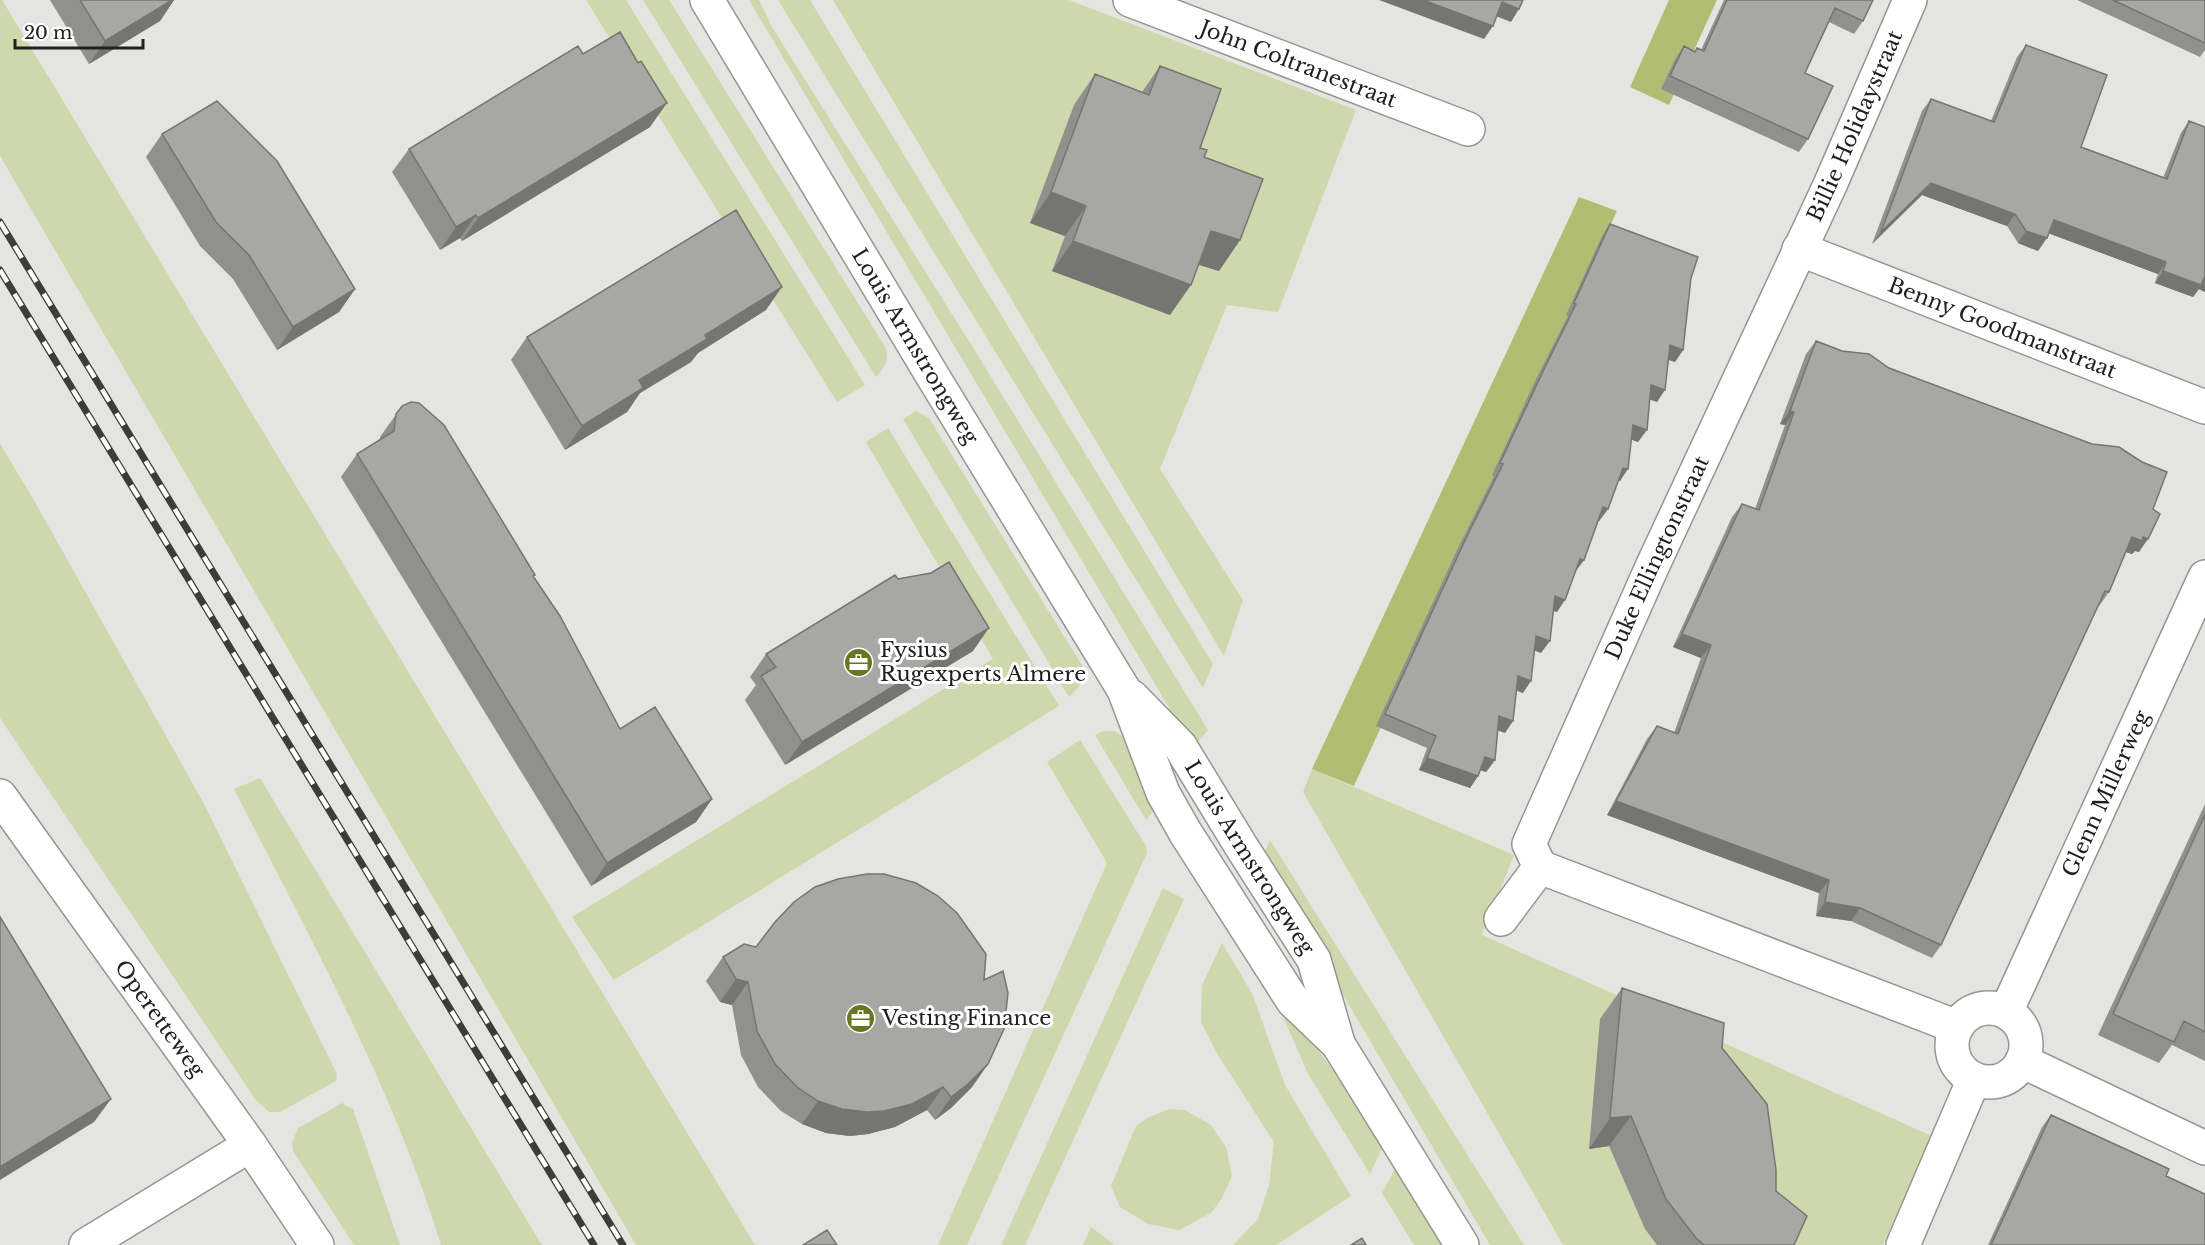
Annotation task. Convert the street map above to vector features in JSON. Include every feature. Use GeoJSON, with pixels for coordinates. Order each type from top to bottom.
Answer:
{"type":"FeatureCollection","features":[{"type":"Feature","properties":{"kind":"street","name":"Louis Armstrongweg"},"geometry":{"type":"LineString","coordinates":[[707,0],[1124,690],[1163,793],[1185,832],[1293,1001],[1338,1044],[1462,1245]]}},
{"type":"Feature","properties":{"kind":"street","name":"John Coltranestraat"},"geometry":{"type":"LineString","coordinates":[[1130,0],[1468,129]]}},
{"type":"Feature","properties":{"kind":"street","name":"Billie Holidaystraat"},"geometry":{"type":"LineString","coordinates":[[1799,249],[1830,185],[1910,0]]}},
{"type":"Feature","properties":{"kind":"street","name":"Benny Goodmanstraat"},"geometry":{"type":"LineString","coordinates":[[1799,249],[2205,407]]}},
{"type":"Feature","properties":{"kind":"street","name":"Duke Ellingtonstraat"},"geometry":{"type":"LineString","coordinates":[[1540,867],[1529,844],[1652,567],[1799,249]]}},
{"type":"Feature","properties":{"kind":"street","name":"Glenn Millerweg"},"geometry":{"type":"LineString","coordinates":[[2006,1012],[2205,577]]}},
{"type":"Feature","properties":{"kind":"street","name":"Operetteweg"},"geometry":{"type":"LineString","coordinates":[[0,796],[250,1145],[317,1245]]}},
{"type":"Feature","properties":{"kind":"street"},"geometry":{"type":"LineString","coordinates":[[1501,919],[1540,867],[1957,1027]]}},
{"type":"Feature","properties":{"kind":"street"},"geometry":{"type":"LineString","coordinates":[[1983,1008],[2006,1012],[2018,1021],[2025,1033],[2026,1047],[2022,1061],[2010,1075],[2002,1079],[1983,1081],[1974,1079],[1959,1066],[1954,1053],[1953,1040],[1957,1027],[1968,1015],[1983,1008]]}},
{"type":"Feature","properties":{"kind":"street"},"geometry":{"type":"LineString","coordinates":[[2022,1061],[2205,1148]]}},
{"type":"Feature","properties":{"kind":"street"},"geometry":{"type":"LineString","coordinates":[[1903,1245],[1974,1079]]}},
{"type":"Feature","properties":{"kind":"street"},"geometry":{"type":"LineString","coordinates":[[86,1245],[250,1145]]}},
{"type":"Feature","properties":{"kind":"green space"},"geometry":{"type":"Polygon","coordinates":[[[0,0],[755,1245],[636,1245],[0,156],[0,0]]]}},
{"type":"Feature","properties":{"kind":"green space"},"geometry":{"type":"Polygon","coordinates":[[[586,0],[626,0],[865,385],[837,402],[586,0]]]}},
{"type":"Feature","properties":{"kind":"green space"},"geometry":{"type":"Polygon","coordinates":[[[643,0],[669,0],[886,348],[885,364],[876,377],[643,0]]]}},
{"type":"Feature","properties":{"kind":"green space"},"geometry":{"type":"Polygon","coordinates":[[[749,0],[759,0],[772,27],[972,346],[1208,730],[1193,748],[749,0]]]}},
{"type":"Feature","properties":{"kind":"green space"},"geometry":{"type":"Polygon","coordinates":[[[778,0],[810,0],[1213,664],[1203,688],[778,0]]]}},
{"type":"Feature","properties":{"kind":"green space"},"geometry":{"type":"Polygon","coordinates":[[[833,0],[1069,0],[1356,110],[1278,312],[1227,305],[1160,469],[1243,600],[1224,656],[833,0]]]}},
{"type":"Feature","properties":{"kind":"green space"},"geometry":{"type":"Polygon","coordinates":[[[1669,0],[1717,0],[1669,105],[1630,87],[1669,0]]]}},
{"type":"Feature","properties":{"kind":"green space"},"geometry":{"type":"Polygon","coordinates":[[[1579,197],[1617,211],[1354,786],[1312,769],[1579,197]]]}},
{"type":"Feature","properties":{"kind":"green space"},"geometry":{"type":"Polygon","coordinates":[[[916,411],[929,418],[1082,665],[1080,685],[1069,697],[903,419],[916,411]]]}},
{"type":"Feature","properties":{"kind":"green space"},"geometry":{"type":"Polygon","coordinates":[[[888,428],[1059,706],[614,980],[572,917],[993,659],[866,442],[888,428]]]}},
{"type":"Feature","properties":{"kind":"green space"},"geometry":{"type":"Polygon","coordinates":[[[0,444],[35,502],[203,802],[337,1074],[336,1081],[280,1112],[269,1112],[255,1099],[0,718],[0,444]]]}},
{"type":"Feature","properties":{"kind":"green space"},"geometry":{"type":"Polygon","coordinates":[[[1103,731],[1114,731],[1122,736],[1158,805],[1146,820],[1095,735],[1103,731]]]}},
{"type":"Feature","properties":{"kind":"green space"},"geometry":{"type":"Polygon","coordinates":[[[1080,740],[1146,846],[1147,853],[967,1245],[938,1245],[1107,863],[1047,762],[1080,740]]]}},
{"type":"Feature","properties":{"kind":"green space"},"geometry":{"type":"Polygon","coordinates":[[[1312,769],[1514,855],[1482,935],[1932,1136],[1883,1245],[1563,1245],[1303,792],[1312,769]]]}},
{"type":"Feature","properties":{"kind":"green space"},"geometry":{"type":"Polygon","coordinates":[[[260,778],[542,1245],[441,1245],[399,1127],[374,1070],[348,1013],[234,789],[260,778]]]}},
{"type":"Feature","properties":{"kind":"green space"},"geometry":{"type":"Polygon","coordinates":[[[1270,840],[1524,1245],[1490,1245],[1262,857],[1270,840]]]}},
{"type":"Feature","properties":{"kind":"green space"},"geometry":{"type":"Polygon","coordinates":[[[1163,888],[1184,899],[1025,1245],[1001,1245],[1163,888]]]}},
{"type":"Feature","properties":{"kind":"green space"},"geometry":{"type":"Polygon","coordinates":[[[1222,943],[1252,993],[1285,1085],[1351,1196],[1276,1245],[1233,1245],[1258,1219],[1269,1185],[1274,1142],[1219,1057],[1201,1022],[1202,985],[1222,943]]]}},
{"type":"Feature","properties":{"kind":"green space"},"geometry":{"type":"Polygon","coordinates":[[[1279,998],[1339,1078],[1382,1148],[1370,1174],[1308,1074],[1276,1000],[1279,998]]]}},
{"type":"Feature","properties":{"kind":"green space"},"geometry":{"type":"Polygon","coordinates":[[[342,1103],[353,1109],[400,1245],[354,1245],[293,1151],[292,1143],[298,1128],[342,1103]]]}},
{"type":"Feature","properties":{"kind":"green space"},"geometry":{"type":"Polygon","coordinates":[[[1170,1109],[1185,1110],[1211,1125],[1226,1147],[1232,1176],[1222,1198],[1211,1213],[1179,1230],[1148,1224],[1120,1207],[1111,1186],[1136,1126],[1149,1117],[1170,1109]]]}},
{"type":"Feature","properties":{"kind":"green space"},"geometry":{"type":"Polygon","coordinates":[[[1395,1169],[1441,1245],[1414,1245],[1382,1193],[1395,1169]]]}},
{"type":"Feature","properties":{"kind":"green space"},"geometry":{"type":"Polygon","coordinates":[[[1091,1227],[1115,1245],[1083,1245],[1091,1227]]]}},
{"type":"Feature","properties":{"kind":"building"},"geometry":{"type":"Polygon","coordinates":[[[80,0],[172,0],[105,41],[80,0]]]}},
{"type":"Feature","properties":{"kind":"building"},"geometry":{"type":"Polygon","coordinates":[[[1423,0],[1523,0],[1519,9],[1502,2],[1493,26],[1423,0]]]}},
{"type":"Feature","properties":{"kind":"building"},"geometry":{"type":"Polygon","coordinates":[[[1727,0],[1873,0],[1863,21],[1835,8],[1805,73],[1833,86],[1808,139],[1670,76],[1684,46],[1695,52],[1697,48],[1704,51],[1727,0]]]}},
{"type":"Feature","properties":{"kind":"building"},"geometry":{"type":"Polygon","coordinates":[[[2113,0],[2205,0],[2205,43],[2113,0]]]}},
{"type":"Feature","properties":{"kind":"building"},"geometry":{"type":"Polygon","coordinates":[[[620,32],[638,63],[641,61],[667,103],[478,218],[476,215],[456,227],[409,149],[578,46],[583,54],[620,32]]]}},
{"type":"Feature","properties":{"kind":"building"},"geometry":{"type":"Polygon","coordinates":[[[2026,45],[2107,75],[2081,147],[2167,179],[2189,121],[2205,127],[2205,276],[2201,285],[2163,271],[2166,262],[2054,220],[2047,238],[2026,231],[2015,214],[1931,183],[1881,232],[1931,99],[1994,122],[2026,45]]]}},
{"type":"Feature","properties":{"kind":"building"},"geometry":{"type":"Polygon","coordinates":[[[1160,66],[1221,89],[1200,148],[1207,150],[1204,157],[1263,179],[1240,240],[1211,231],[1191,285],[1073,241],[1086,206],[1051,192],[1095,74],[1149,95],[1160,66]]]}},
{"type":"Feature","properties":{"kind":"building"},"geometry":{"type":"Polygon","coordinates":[[[217,101],[277,161],[355,289],[293,327],[249,255],[216,222],[162,134],[217,101]]]}},
{"type":"Feature","properties":{"kind":"building"},"geometry":{"type":"Polygon","coordinates":[[[736,210],[782,287],[705,335],[707,339],[639,380],[643,388],[582,426],[527,337],[736,210]]]}},
{"type":"Feature","properties":{"kind":"building"},"geometry":{"type":"Polygon","coordinates":[[[1610,224],[1698,257],[1691,278],[1683,350],[1670,345],[1665,390],[1651,385],[1647,430],[1633,425],[1628,469],[1623,468],[1608,509],[1603,507],[1584,560],[1580,559],[1565,600],[1555,596],[1550,641],[1536,636],[1531,681],[1518,676],[1513,721],[1499,716],[1495,760],[1485,757],[1478,776],[1427,758],[1436,736],[1385,714],[1467,536],[1503,464],[1500,463],[1576,304],[1574,303],[1610,224]]]}},
{"type":"Feature","properties":{"kind":"building"},"geometry":{"type":"Polygon","coordinates":[[[1816,341],[1842,351],[1869,354],[1889,368],[2092,444],[2119,447],[2142,462],[2167,472],[2153,509],[2160,514],[2148,539],[2143,537],[2142,541],[2132,537],[2109,592],[2105,591],[1941,945],[1860,908],[1825,902],[1829,880],[1616,801],[1657,726],[1678,734],[1711,645],[1682,634],[1742,504],[1759,510],[1794,412],[1790,411],[1816,341]]]}},
{"type":"Feature","properties":{"kind":"building"},"geometry":{"type":"Polygon","coordinates":[[[411,402],[419,403],[444,425],[535,575],[533,576],[560,616],[620,729],[655,707],[712,799],[607,863],[357,454],[394,431],[396,414],[402,406],[411,402]]]}},
{"type":"Feature","properties":{"kind":"building"},"geometry":{"type":"Polygon","coordinates":[[[949,562],[989,628],[802,742],[761,676],[776,667],[766,654],[895,575],[898,579],[931,573],[949,562]]]}},
{"type":"Feature","properties":{"kind":"building"},"geometry":{"type":"Polygon","coordinates":[[[2205,815],[2205,1032],[2184,1021],[2174,1042],[2113,1014],[2205,815]]]}},
{"type":"Feature","properties":{"kind":"building","name":"Vesting Finance"},"geometry":{"type":"Polygon","coordinates":[[[867,874],[884,874],[916,883],[938,896],[957,913],[986,954],[984,980],[1003,971],[1008,993],[1004,1029],[988,1064],[951,1097],[943,1087],[912,1104],[884,1111],[867,1112],[842,1109],[818,1101],[797,1087],[775,1064],[757,1031],[748,982],[736,979],[723,957],[744,944],[756,947],[794,902],[815,887],[838,879],[867,874]]]}},
{"type":"Feature","properties":{"kind":"building"},"geometry":{"type":"Polygon","coordinates":[[[0,917],[111,1099],[0,1167],[0,917]]]}},
{"type":"Feature","properties":{"kind":"building"},"geometry":{"type":"Polygon","coordinates":[[[1622,988],[1724,1023],[1722,1048],[1767,1104],[1776,1170],[1776,1191],[1807,1216],[1794,1245],[1704,1245],[1666,1199],[1631,1116],[1610,1118],[1622,988]]]}},
{"type":"Feature","properties":{"kind":"building"},"geometry":{"type":"Polygon","coordinates":[[[2051,1115],[2169,1169],[2166,1176],[2205,1194],[2205,1245],[1991,1245],[2051,1115]]]}},
{"type":"Feature","properties":{"kind":"building"},"geometry":{"type":"Polygon","coordinates":[[[827,1230],[837,1245],[803,1245],[827,1230]]]}},
{"type":"Feature","properties":{"kind":"building"},"geometry":{"type":"Polygon","coordinates":[[[1362,1238],[1366,1245],[1351,1245],[1362,1238]]]}},
{"type":"Feature","properties":{"kind":"railway"},"geometry":{"type":"LineString","coordinates":[[0,222],[623,1245]]}},
{"type":"Feature","properties":{"kind":"railway"},"geometry":{"type":"LineString","coordinates":[[0,270],[594,1245]]}},
{"type":"Feature","properties":{"kind":"place","name":"Fysius Rugexperts Almere"},"geometry":{"type":"Point","coordinates":[859,662]}},
{"type":"Feature","properties":{"kind":"place","name":"Vesting Finance"},"geometry":{"type":"Point","coordinates":[861,1018]}}]}
